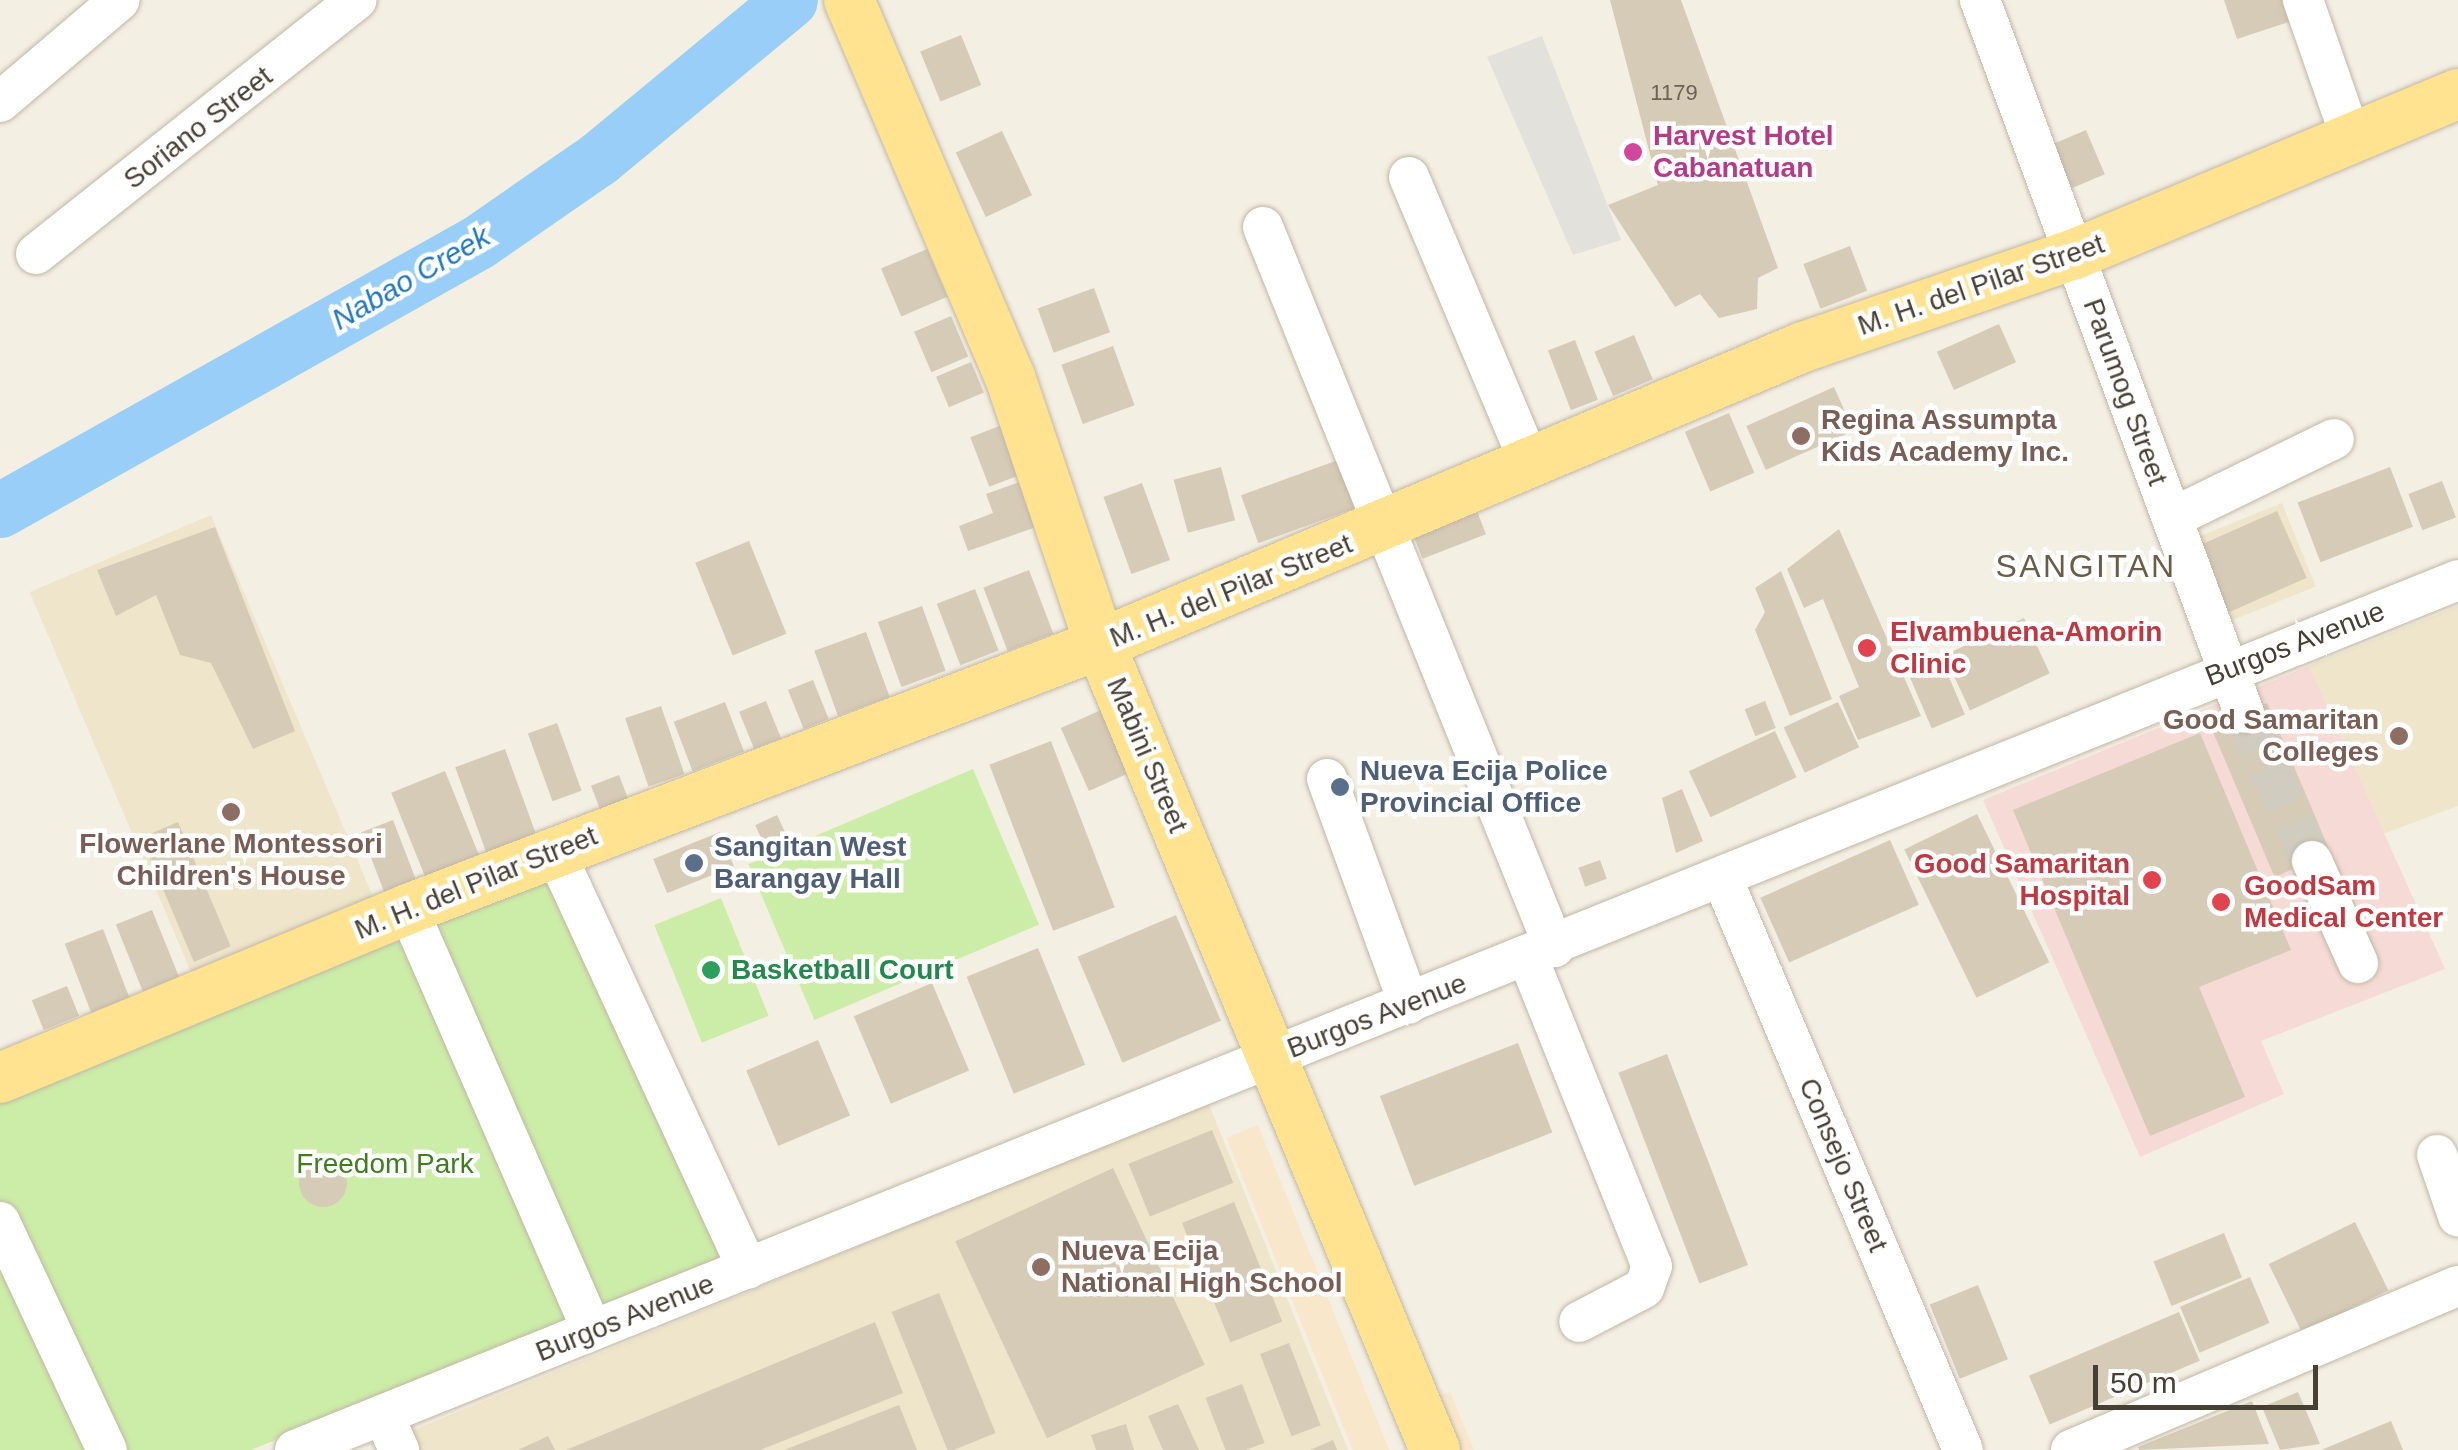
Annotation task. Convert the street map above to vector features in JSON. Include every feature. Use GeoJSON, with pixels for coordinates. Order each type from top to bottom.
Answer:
{"type":"FeatureCollection","features":[{"type":"Feature","properties":{"kind":"main road","name":"Mabini Street"},"geometry":{"type":"LineString","coordinates":[[849,0],[878,76],[1010,377],[1100,644],[1435,1450]]}},
{"type":"Feature","properties":{"kind":"main road","name":"M. H. del Pilar Street"},"geometry":{"type":"LineString","coordinates":[[0,1078],[408,908],[1100,644],[1390,526],[1804,347],[2075,254],[2458,94]]}},
{"type":"Feature","properties":{"kind":"street"},"geometry":{"type":"LineString","coordinates":[[0,102],[120,0]]}},
{"type":"Feature","properties":{"kind":"street","name":"Soriano Street"},"geometry":{"type":"LineString","coordinates":[[36,254],[357,0]]}},
{"type":"Feature","properties":{"kind":"street","name":"Parumog Street"},"geometry":{"type":"LineString","coordinates":[[1980,0],[2172,518],[2222,673],[2244,712]]}},
{"type":"Feature","properties":{"kind":"street"},"geometry":{"type":"LineString","coordinates":[[2303,0],[2352,141]]}},
{"type":"Feature","properties":{"kind":"street"},"geometry":{"type":"LineString","coordinates":[[1410,177],[1530,463]]}},
{"type":"Feature","properties":{"kind":"street"},"geometry":{"type":"LineString","coordinates":[[1263,228],[1390,526],[1652,1266],[1644,1288],[1578,1322]]}},
{"type":"Feature","properties":{"kind":"street"},"geometry":{"type":"LineString","coordinates":[[2172,518],[2334,439]]}},
{"type":"Feature","properties":{"kind":"street","name":"Burgos Avenue"},"geometry":{"type":"LineString","coordinates":[[296,1450],[1272,1056],[1723,880],[2222,673],[2458,580]]}},
{"type":"Feature","properties":{"kind":"street"},"geometry":{"type":"LineString","coordinates":[[1327,779],[1409,1004]]}},
{"type":"Feature","properties":{"kind":"street"},"geometry":{"type":"LineString","coordinates":[[556,854],[748,1269]]}},
{"type":"Feature","properties":{"kind":"street"},"geometry":{"type":"LineString","coordinates":[[2312,861],[2358,963]]}},
{"type":"Feature","properties":{"kind":"street","name":"Consejo Street"},"geometry":{"type":"LineString","coordinates":[[1723,880],[1963,1450]]}},
{"type":"Feature","properties":{"kind":"street"},"geometry":{"type":"LineString","coordinates":[[408,908],[592,1331]]}},
{"type":"Feature","properties":{"kind":"street"},"geometry":{"type":"LineString","coordinates":[[2437,1155],[2458,1216]]}},
{"type":"Feature","properties":{"kind":"street"},"geometry":{"type":"LineString","coordinates":[[0,1222],[107,1450]]}},
{"type":"Feature","properties":{"kind":"street"},"geometry":{"type":"LineString","coordinates":[[2071,1450],[2458,1286]]}},
{"type":"Feature","properties":{"kind":"shaded area"},"geometry":{"type":"Polygon","coordinates":[[[1542,36],[1621,240],[1573,255],[1487,57],[1542,36]]]}},
{"type":"Feature","properties":{"kind":"shaded area","name":"Good Samaritan Colleges"},"geometry":{"type":"Polygon","coordinates":[[[2282,503],[2316,586],[2223,624],[2189,540],[2282,503]]]}},
{"type":"Feature","properties":{"kind":"shaded area","name":"Flowerlane Montessori Children's House"},"geometry":{"type":"Polygon","coordinates":[[[211,515],[375,901],[193,978],[30,592],[211,515]]]}},
{"type":"Feature","properties":{"kind":"shaded area","name":"Good Samaritan Colleges"},"geometry":{"type":"Polygon","coordinates":[[[2458,606],[2458,806],[2383,834],[2309,666],[2458,606]]]}},
{"type":"Feature","properties":{"kind":"shaded area","name":"GoodSam Medical Center"},"geometry":{"type":"Polygon","coordinates":[[[2309,666],[2445,969],[2261,1041],[2284,1094],[2140,1157],[1983,800],[2309,666]]]}},
{"type":"Feature","properties":{"kind":"shaded area","name":"Nueva Ecija National High School"},"geometry":{"type":"Polygon","coordinates":[[[1208,1102],[1348,1450],[416,1450],[409,1432],[1208,1102]]]}},
{"type":"Feature","properties":{"kind":"shaded area"},"geometry":{"type":"Polygon","coordinates":[[[1258,1125],[1389,1450],[1353,1450],[1226,1138],[1258,1125]]]}},
{"type":"Feature","properties":{"kind":"shaded area"},"geometry":{"type":"Polygon","coordinates":[[[1450,1392],[1474,1450],[1444,1450],[1424,1402],[1450,1392]]]}},
{"type":"Feature","properties":{"kind":"green space"},"geometry":{"type":"Polygon","coordinates":[[[973,769],[1039,925],[814,1020],[748,864],[973,769]]]}},
{"type":"Feature","properties":{"kind":"green space","name":"Freedom Park"},"geometry":{"type":"Polygon","coordinates":[[[554,864],[727,1257],[251,1450],[0,1450],[0,1088],[554,864]]]}},
{"type":"Feature","properties":{"kind":"green space","name":"Basketball Court"},"geometry":{"type":"Polygon","coordinates":[[[721,898],[769,1016],[702,1043],[654,925],[721,898]]]}},
{"type":"Feature","properties":{"kind":"building"},"geometry":{"type":"Polygon","coordinates":[[[1610,0],[1681,0],[1778,268],[1758,278],[1757,309],[1719,318],[1700,294],[1675,307],[1608,205],[1658,185],[1610,0]]]}},
{"type":"Feature","properties":{"kind":"building"},"geometry":{"type":"Polygon","coordinates":[[[2224,0],[2282,0],[2289,22],[2237,39],[2224,0]]]}},
{"type":"Feature","properties":{"kind":"building"},"geometry":{"type":"Polygon","coordinates":[[[961,35],[981,85],[940,102],[920,51],[961,35]]]}},
{"type":"Feature","properties":{"kind":"building"},"geometry":{"type":"Polygon","coordinates":[[[2086,130],[2105,174],[2062,192],[2044,148],[2086,130]]]}},
{"type":"Feature","properties":{"kind":"building"},"geometry":{"type":"Polygon","coordinates":[[[1002,131],[1032,195],[986,217],[956,153],[1002,131]]]}},
{"type":"Feature","properties":{"kind":"building"},"geometry":{"type":"Polygon","coordinates":[[[1850,246],[1867,291],[1821,309],[1803,264],[1850,246]]]}},
{"type":"Feature","properties":{"kind":"building"},"geometry":{"type":"Polygon","coordinates":[[[927,249],[947,297],[901,316],[881,269],[927,249]]]}},
{"type":"Feature","properties":{"kind":"building"},"geometry":{"type":"Polygon","coordinates":[[[1094,288],[1110,332],[1054,353],[1038,309],[1094,288]]]}},
{"type":"Feature","properties":{"kind":"building"},"geometry":{"type":"Polygon","coordinates":[[[951,316],[968,357],[931,372],[914,332],[951,316]]]}},
{"type":"Feature","properties":{"kind":"building"},"geometry":{"type":"Polygon","coordinates":[[[1999,324],[2016,362],[1954,390],[1937,352],[1999,324]]]}},
{"type":"Feature","properties":{"kind":"building"},"geometry":{"type":"Polygon","coordinates":[[[1634,335],[1653,379],[1613,396],[1594,352],[1634,335]]]}},
{"type":"Feature","properties":{"kind":"building"},"geometry":{"type":"Polygon","coordinates":[[[1575,340],[1598,400],[1571,410],[1548,350],[1575,340]]]}},
{"type":"Feature","properties":{"kind":"building"},"geometry":{"type":"Polygon","coordinates":[[[1113,346],[1135,405],[1083,424],[1061,365],[1113,346]]]}},
{"type":"Feature","properties":{"kind":"building"},"geometry":{"type":"Polygon","coordinates":[[[971,362],[984,392],[949,407],[936,377],[971,362]]]}},
{"type":"Feature","properties":{"kind":"building"},"geometry":{"type":"Polygon","coordinates":[[[1834,387],[1854,431],[1766,470],[1746,426],[1834,387]]]}},
{"type":"Feature","properties":{"kind":"building"},"geometry":{"type":"Polygon","coordinates":[[[1729,413],[1754,473],[1710,492],[1685,432],[1729,413]]]}},
{"type":"Feature","properties":{"kind":"building"},"geometry":{"type":"Polygon","coordinates":[[[1002,425],[1021,474],[989,487],[970,437],[1002,425]]]}},
{"type":"Feature","properties":{"kind":"building"},"geometry":{"type":"Polygon","coordinates":[[[1349,456],[1366,504],[1258,543],[1241,495],[1349,456]]]}},
{"type":"Feature","properties":{"kind":"building"},"geometry":{"type":"Polygon","coordinates":[[[1221,467],[1235,520],[1188,533],[1174,480],[1221,467]]]}},
{"type":"Feature","properties":{"kind":"building"},"geometry":{"type":"Polygon","coordinates":[[[2390,467],[2413,527],[2321,562],[2298,502],[2390,467]]]}},
{"type":"Feature","properties":{"kind":"building"},"geometry":{"type":"Polygon","coordinates":[[[1022,481],[1039,526],[968,551],[959,526],[993,513],[986,494],[1022,481]]]}},
{"type":"Feature","properties":{"kind":"building"},"geometry":{"type":"Polygon","coordinates":[[[2442,481],[2456,517],[2422,530],[2408,494],[2442,481]]]}},
{"type":"Feature","properties":{"kind":"building"},"geometry":{"type":"Polygon","coordinates":[[[1142,483],[1170,560],[1132,574],[1103,497],[1142,483]]]}},
{"type":"Feature","properties":{"kind":"building"},"geometry":{"type":"Polygon","coordinates":[[[1477,511],[1486,534],[1422,559],[1414,535],[1477,511]]]}},
{"type":"Feature","properties":{"kind":"building","name":"Good Samaritan Colleges"},"geometry":{"type":"Polygon","coordinates":[[[2277,511],[2307,578],[2226,613],[2197,547],[2277,511]]]}},
{"type":"Feature","properties":{"kind":"building"},"geometry":{"type":"Polygon","coordinates":[[[215,527],[295,731],[253,749],[211,663],[180,655],[156,595],[116,616],[97,570],[215,527]]]}},
{"type":"Feature","properties":{"kind":"building","name":"Elvambuena-Amorin Clinic"},"geometry":{"type":"Polygon","coordinates":[[[1839,529],[1921,716],[1858,740],[1839,696],[1859,687],[1823,599],[1804,608],[1787,569],[1839,529]]]}},
{"type":"Feature","properties":{"kind":"building"},"geometry":{"type":"Polygon","coordinates":[[[749,541],[786,634],[733,655],[695,563],[749,541]]]}},
{"type":"Feature","properties":{"kind":"building"},"geometry":{"type":"Polygon","coordinates":[[[1029,570],[1053,633],[1008,651],[983,588],[1029,570]]]}},
{"type":"Feature","properties":{"kind":"building"},"geometry":{"type":"Polygon","coordinates":[[[1781,571],[1832,699],[1790,716],[1755,630],[1765,612],[1755,588],[1781,571]]]}},
{"type":"Feature","properties":{"kind":"building"},"geometry":{"type":"Polygon","coordinates":[[[975,589],[999,651],[960,665],[937,604],[975,589]]]}},
{"type":"Feature","properties":{"kind":"building"},"geometry":{"type":"Polygon","coordinates":[[[922,606],[946,671],[901,687],[878,622],[922,606]]]}},
{"type":"Feature","properties":{"kind":"building"},"geometry":{"type":"Polygon","coordinates":[[[2024,618],[2050,673],[1970,710],[1944,655],[2024,618]]]}},
{"type":"Feature","properties":{"kind":"building"},"geometry":{"type":"Polygon","coordinates":[[[866,632],[890,697],[838,716],[814,651],[866,632]]]}},
{"type":"Feature","properties":{"kind":"building"},"geometry":{"type":"Polygon","coordinates":[[[1943,663],[1965,715],[1932,729],[1910,677],[1943,663]]]}},
{"type":"Feature","properties":{"kind":"building"},"geometry":{"type":"Polygon","coordinates":[[[813,680],[829,719],[804,729],[788,690],[813,680]]]}},
{"type":"Feature","properties":{"kind":"building"},"geometry":{"type":"Polygon","coordinates":[[[766,701],[781,738],[754,749],[739,712],[766,701]]]}},
{"type":"Feature","properties":{"kind":"building"},"geometry":{"type":"Polygon","coordinates":[[[1765,701],[1776,728],[1755,736],[1745,709],[1765,701]]]}},
{"type":"Feature","properties":{"kind":"building"},"geometry":{"type":"Polygon","coordinates":[[[725,702],[744,751],[693,771],[674,722],[725,702]]]}},
{"type":"Feature","properties":{"kind":"building"},"geometry":{"type":"Polygon","coordinates":[[[1838,702],[1859,747],[1805,773],[1784,727],[1838,702]]]}},
{"type":"Feature","properties":{"kind":"building"},"geometry":{"type":"Polygon","coordinates":[[[2267,703],[2331,853],[2275,877],[2211,727],[2267,703]]]}},
{"type":"Feature","properties":{"kind":"building"},"geometry":{"type":"Polygon","coordinates":[[[661,706],[684,774],[649,786],[625,718],[661,706]]]}},
{"type":"Feature","properties":{"kind":"building"},"geometry":{"type":"Polygon","coordinates":[[[1101,710],[1129,773],[1089,791],[1061,728],[1101,710]]]}},
{"type":"Feature","properties":{"kind":"building"},"geometry":{"type":"Polygon","coordinates":[[[557,723],[582,791],[552,801],[528,734],[557,723]]]}},
{"type":"Feature","properties":{"kind":"building"},"geometry":{"type":"Polygon","coordinates":[[[1775,731],[1797,777],[1710,817],[1689,771],[1775,731]]]}},
{"type":"Feature","properties":{"kind":"building","name":"Good Samaritan Hospital"},"geometry":{"type":"Polygon","coordinates":[[[2200,733],[2291,950],[2199,987],[2245,1097],[2150,1136],[2013,810],[2200,733]]]}},
{"type":"Feature","properties":{"kind":"building"},"geometry":{"type":"Polygon","coordinates":[[[1051,741],[1115,907],[1053,931],[989,765],[1051,741]]]}},
{"type":"Feature","properties":{"kind":"building"},"geometry":{"type":"Polygon","coordinates":[[[505,749],[537,838],[488,856],[455,767],[505,749]]]}},
{"type":"Feature","properties":{"kind":"building"},"geometry":{"type":"Polygon","coordinates":[[[445,771],[479,854],[425,876],[391,793],[445,771]]]}},
{"type":"Feature","properties":{"kind":"building"},"geometry":{"type":"Polygon","coordinates":[[[619,775],[628,799],[600,810],[591,786],[619,775]]]}},
{"type":"Feature","properties":{"kind":"building"},"geometry":{"type":"Polygon","coordinates":[[[1682,789],[1703,841],[1676,853],[1662,798],[1682,789]]]}},
{"type":"Feature","properties":{"kind":"building"},"geometry":{"type":"Polygon","coordinates":[[[1977,814],[2049,962],[1977,998],[1904,850],[1977,814]]]}},
{"type":"Feature","properties":{"kind":"building"},"geometry":{"type":"Polygon","coordinates":[[[777,815],[787,836],[765,846],[755,825],[777,815]]]}},
{"type":"Feature","properties":{"kind":"building"},"geometry":{"type":"Polygon","coordinates":[[[393,820],[417,882],[385,894],[361,832],[393,820]]]}},
{"type":"Feature","properties":{"kind":"building"},"geometry":{"type":"Polygon","coordinates":[[[178,822],[231,946],[194,962],[141,838],[178,822]]]}},
{"type":"Feature","properties":{"kind":"building","name":"Sangitan West Barangay Hall"},"geometry":{"type":"Polygon","coordinates":[[[720,832],[734,866],[667,893],[653,859],[720,832]]]}},
{"type":"Feature","properties":{"kind":"building"},"geometry":{"type":"Polygon","coordinates":[[[1890,840],[1919,905],[1789,963],[1760,898],[1890,840]]]}},
{"type":"Feature","properties":{"kind":"building"},"geometry":{"type":"Polygon","coordinates":[[[1600,860],[1607,879],[1585,887],[1578,868],[1600,860]]]}},
{"type":"Feature","properties":{"kind":"building"},"geometry":{"type":"Polygon","coordinates":[[[152,910],[180,979],[144,993],[116,925],[152,910]]]}},
{"type":"Feature","properties":{"kind":"building"},"geometry":{"type":"Polygon","coordinates":[[[1176,915],[1221,1021],[1122,1063],[1078,957],[1176,915]]]}},
{"type":"Feature","properties":{"kind":"building"},"geometry":{"type":"Polygon","coordinates":[[[103,929],[130,998],[91,1013],[65,944],[103,929]]]}},
{"type":"Feature","properties":{"kind":"building"},"geometry":{"type":"Polygon","coordinates":[[[1038,948],[1085,1065],[1014,1094],[967,977],[1038,948]]]}},
{"type":"Feature","properties":{"kind":"building"},"geometry":{"type":"Polygon","coordinates":[[[932,983],[969,1070],[891,1104],[854,1016],[932,983]]]}},
{"type":"Feature","properties":{"kind":"building"},"geometry":{"type":"Polygon","coordinates":[[[67,986],[79,1016],[44,1030],[32,1000],[67,986]]]}},
{"type":"Feature","properties":{"kind":"building"},"geometry":{"type":"Polygon","coordinates":[[[818,1040],[850,1115],[778,1146],[746,1070],[818,1040]]]}},
{"type":"Feature","properties":{"kind":"building"},"geometry":{"type":"Polygon","coordinates":[[[1518,1043],[1552,1133],[1414,1186],[1380,1096],[1518,1043]]]}},
{"type":"Feature","properties":{"kind":"building"},"geometry":{"type":"Polygon","coordinates":[[[1667,1054],[1748,1265],[1699,1284],[1618,1073],[1667,1054]]]}},
{"type":"Feature","properties":{"kind":"building"},"geometry":{"type":"Polygon","coordinates":[[[1212,1130],[1233,1183],[1150,1217],[1129,1164],[1212,1130]]]}},
{"type":"Feature","properties":{"kind":"building"},"geometry":{"type":"Polygon","coordinates":[[[323,1159],[340,1166],[347,1183],[340,1200],[323,1207],[306,1200],[299,1183],[306,1166],[323,1159]]]}},
{"type":"Feature","properties":{"kind":"building"},"geometry":{"type":"Polygon","coordinates":[[[1113,1168],[1205,1365],[1047,1438],[955,1242],[1113,1168]]]}},
{"type":"Feature","properties":{"kind":"building"},"geometry":{"type":"Polygon","coordinates":[[[1234,1202],[1282,1322],[1230,1343],[1182,1223],[1234,1202]]]}},
{"type":"Feature","properties":{"kind":"building"},"geometry":{"type":"Polygon","coordinates":[[[2355,1222],[2388,1290],[2302,1332],[2269,1264],[2355,1222]]]}},
{"type":"Feature","properties":{"kind":"building"},"geometry":{"type":"Polygon","coordinates":[[[2224,1233],[2242,1278],[2172,1306],[2154,1261],[2224,1233]]]}},
{"type":"Feature","properties":{"kind":"building"},"geometry":{"type":"Polygon","coordinates":[[[2250,1277],[2270,1323],[2200,1353],[2180,1307],[2250,1277]]]}},
{"type":"Feature","properties":{"kind":"building"},"geometry":{"type":"Polygon","coordinates":[[[1978,1285],[2008,1359],[1960,1379],[1930,1304],[1978,1285]]]}},
{"type":"Feature","properties":{"kind":"building"},"geometry":{"type":"Polygon","coordinates":[[[939,1293],[996,1433],[947,1450],[892,1312],[939,1293]]]}},
{"type":"Feature","properties":{"kind":"building"},"geometry":{"type":"Polygon","coordinates":[[[2179,1312],[2200,1361],[2050,1424],[2029,1376],[2179,1312]]]}},
{"type":"Feature","properties":{"kind":"building"},"geometry":{"type":"Polygon","coordinates":[[[875,1322],[903,1393],[760,1450],[566,1450],[875,1322]]]}},
{"type":"Feature","properties":{"kind":"building"},"geometry":{"type":"Polygon","coordinates":[[[1289,1343],[1321,1425],[1292,1436],[1260,1354],[1289,1343]]]}},
{"type":"Feature","properties":{"kind":"building"},"geometry":{"type":"Polygon","coordinates":[[[1242,1384],[1265,1443],[1246,1450],[1226,1450],[1206,1398],[1242,1384]]]}},
{"type":"Feature","properties":{"kind":"building"},"geometry":{"type":"Polygon","coordinates":[[[2298,1392],[2320,1444],[2280,1450],[2262,1407],[2298,1392]]]}},
{"type":"Feature","properties":{"kind":"building"},"geometry":{"type":"Polygon","coordinates":[[[2252,1401],[2269,1444],[2139,1450],[2138,1447],[2252,1401]]]}},
{"type":"Feature","properties":{"kind":"building"},"geometry":{"type":"Polygon","coordinates":[[[1178,1404],[1199,1450],[1163,1450],[1148,1416],[1178,1404]]]}},
{"type":"Feature","properties":{"kind":"building"},"geometry":{"type":"Polygon","coordinates":[[[899,1405],[917,1450],[784,1450],[899,1405]]]}},
{"type":"Feature","properties":{"kind":"building"},"geometry":{"type":"Polygon","coordinates":[[[2391,1421],[2403,1450],[2321,1450],[2391,1421]]]}},
{"type":"Feature","properties":{"kind":"building"},"geometry":{"type":"Polygon","coordinates":[[[1126,1424],[1134,1450],[1096,1450],[1091,1435],[1126,1424]]]}},
{"type":"Feature","properties":{"kind":"building"},"geometry":{"type":"Polygon","coordinates":[[[548,1436],[555,1450],[518,1450],[548,1436]]]}},
{"type":"Feature","properties":{"kind":"building"},"geometry":{"type":"Polygon","coordinates":[[[1333,1440],[1337,1450],[1310,1450],[1333,1440]]]}},
{"type":"Feature","properties":{"kind":"waterway","name":"Nabao Creek"},"geometry":{"type":"LineString","coordinates":[[0,510],[478,242],[598,159],[790,0]]}},
{"type":"Feature","properties":{"kind":"tunnel"},"geometry":{"type":"LineString","coordinates":[[2244,713],[2312,861]]}},
{"type":"Feature","properties":{"kind":"place","name":"Harvest Hotel Cabanatuan"},"geometry":{"type":"Point","coordinates":[1633,152]}},
{"type":"Feature","properties":{"kind":"place","name":"Regina Assumpta Kids Academy Inc."},"geometry":{"type":"Point","coordinates":[1801,436]}},
{"type":"Feature","properties":{"kind":"place","name":"Elvambuena-Amorin Clinic"},"geometry":{"type":"Point","coordinates":[1867,648]}},
{"type":"Feature","properties":{"kind":"place","name":"Good Samaritan Colleges"},"geometry":{"type":"Point","coordinates":[2399,736]}},
{"type":"Feature","properties":{"kind":"place","name":"Nueva Ecija Police Provincial Office"},"geometry":{"type":"Point","coordinates":[1340,787]}},
{"type":"Feature","properties":{"kind":"place","name":"Flowerlane Montessori Children's House"},"geometry":{"type":"Point","coordinates":[231,812]}},
{"type":"Feature","properties":{"kind":"place","name":"Sangitan West Barangay Hall"},"geometry":{"type":"Point","coordinates":[694,863]}},
{"type":"Feature","properties":{"kind":"place","name":"Good Samaritan Hospital"},"geometry":{"type":"Point","coordinates":[2152,880]}},
{"type":"Feature","properties":{"kind":"place","name":"GoodSam Medical Center"},"geometry":{"type":"Point","coordinates":[2221,902]}},
{"type":"Feature","properties":{"kind":"place","name":"Basketball Court"},"geometry":{"type":"Point","coordinates":[711,970]}},
{"type":"Feature","properties":{"kind":"place","name":"Nueva Ecija National High School"},"geometry":{"type":"Point","coordinates":[1041,1267]}},
{"type":"Feature","properties":{"kind":"district","name":"SANGITAN"},"geometry":{"type":"Point","coordinates":[2086,566]}}]}
